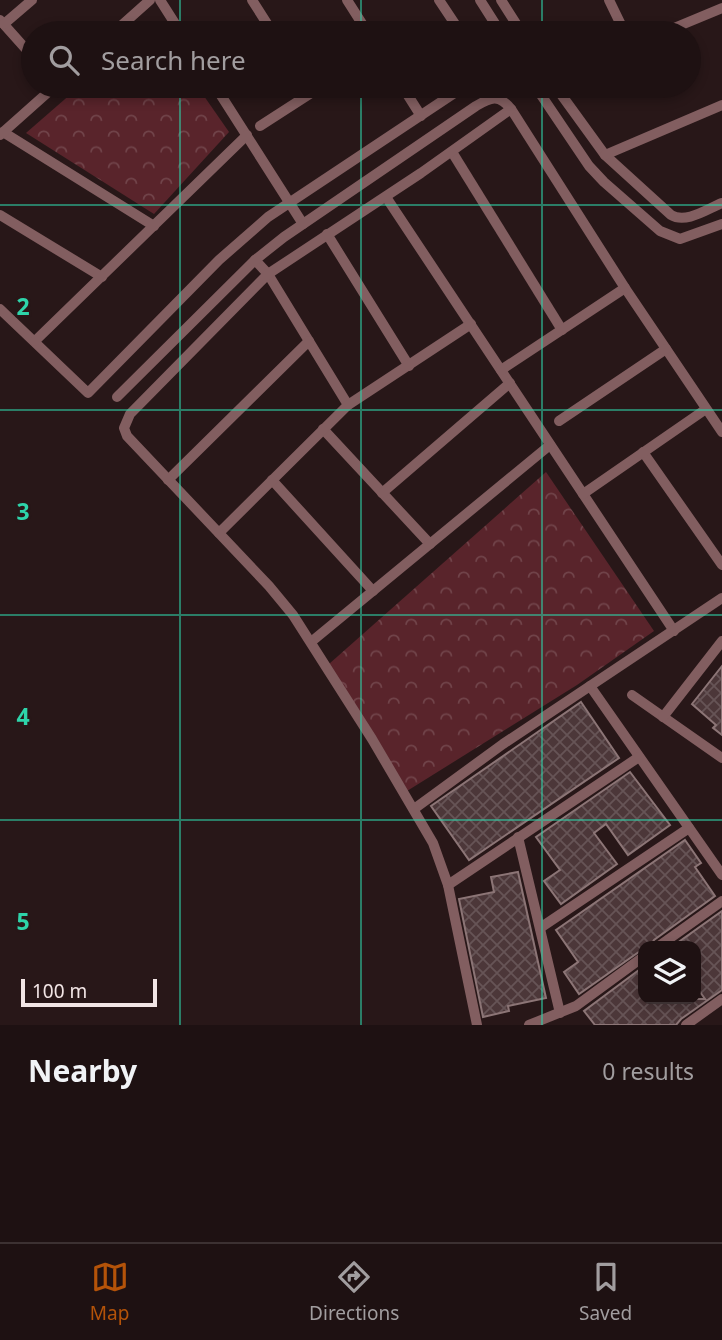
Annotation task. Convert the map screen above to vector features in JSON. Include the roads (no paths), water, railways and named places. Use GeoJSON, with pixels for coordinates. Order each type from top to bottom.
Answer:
{"type":"FeatureCollection","features":[{"type":"Feature","properties":{"kind":"street"},"geometry":{"type":"LineString","coordinates":[[21,43],[2,22],[32,0]]}},
{"type":"Feature","properties":{"kind":"street"},"geometry":{"type":"LineString","coordinates":[[126,21],[150,0]]}},
{"type":"Feature","properties":{"kind":"street"},"geometry":{"type":"LineString","coordinates":[[160,0],[173,21]]}},
{"type":"Feature","properties":{"kind":"street"},"geometry":{"type":"LineString","coordinates":[[252,0],[265,21]]}},
{"type":"Feature","properties":{"kind":"street"},"geometry":{"type":"LineString","coordinates":[[347,0],[360,21]]}},
{"type":"Feature","properties":{"kind":"street"},"geometry":{"type":"LineString","coordinates":[[439,0],[453,21]]}},
{"type":"Feature","properties":{"kind":"street"},"geometry":{"type":"LineString","coordinates":[[480,0],[493,21]]}},
{"type":"Feature","properties":{"kind":"street"},"geometry":{"type":"LineString","coordinates":[[501,0],[514,21]]}},
{"type":"Feature","properties":{"kind":"street"},"geometry":{"type":"LineString","coordinates":[[609,0],[619,21]]}},
{"type":"Feature","properties":{"kind":"street"},"geometry":{"type":"LineString","coordinates":[[686,21],[717,6]]}},
{"type":"Feature","properties":{"kind":"street"},"geometry":{"type":"LineString","coordinates":[[42,98],[2,134],[154,226]]}},
{"type":"Feature","properties":{"kind":"street"},"geometry":{"type":"LineString","coordinates":[[223,98],[303,224]]}},
{"type":"Feature","properties":{"kind":"street"},"geometry":{"type":"LineString","coordinates":[[260,126],[296,98]]}},
{"type":"Feature","properties":{"kind":"street"},"geometry":{"type":"LineString","coordinates":[[410,98],[421,116]]}},
{"type":"Feature","properties":{"kind":"street"},"geometry":{"type":"LineString","coordinates":[[0,309],[36,341],[85,392],[90,391],[219,260],[268,217],[447,98]]}},
{"type":"Feature","properties":{"kind":"street"},"geometry":{"type":"LineString","coordinates":[[117,397],[255,260],[476,106],[488,99],[500,98],[511,109],[625,288],[722,432]]}},
{"type":"Feature","properties":{"kind":"street"},"geometry":{"type":"LineString","coordinates":[[543,98],[589,166],[615,193],[660,231],[680,239],[722,224]]}},
{"type":"Feature","properties":{"kind":"street"},"geometry":{"type":"LineString","coordinates":[[564,98],[605,155],[678,219],[722,203]]}},
{"type":"Feature","properties":{"kind":"street"},"geometry":{"type":"LineString","coordinates":[[605,155],[722,105]]}},
{"type":"Feature","properties":{"kind":"street"},"geometry":{"type":"LineString","coordinates":[[477,1025],[448,885],[433,843],[414,808],[293,615],[269,586],[127,436],[124,428],[130,414],[268,274],[386,197],[511,109]]}},
{"type":"Feature","properties":{"kind":"street"},"geometry":{"type":"LineString","coordinates":[[36,341],[247,135]]}},
{"type":"Feature","properties":{"kind":"street"},"geometry":{"type":"LineString","coordinates":[[452,152],[562,330]]}},
{"type":"Feature","properties":{"kind":"street"},"geometry":{"type":"LineString","coordinates":[[386,197],[674,631]]}},
{"type":"Feature","properties":{"kind":"street"},"geometry":{"type":"LineString","coordinates":[[0,215],[102,277]]}},
{"type":"Feature","properties":{"kind":"street"},"geometry":{"type":"LineString","coordinates":[[327,234],[409,366]]}},
{"type":"Feature","properties":{"kind":"street"},"geometry":{"type":"LineString","coordinates":[[255,260],[268,274],[348,405]]}},
{"type":"Feature","properties":{"kind":"street"},"geometry":{"type":"LineString","coordinates":[[501,370],[625,288]]}},
{"type":"Feature","properties":{"kind":"street"},"geometry":{"type":"LineString","coordinates":[[219,533],[348,405],[471,324]]}},
{"type":"Feature","properties":{"kind":"street"},"geometry":{"type":"LineString","coordinates":[[168,480],[309,341]]}},
{"type":"Feature","properties":{"kind":"street"},"geometry":{"type":"LineString","coordinates":[[559,421],[666,349]]}},
{"type":"Feature","properties":{"kind":"street"},"geometry":{"type":"LineString","coordinates":[[382,493],[510,383]]}},
{"type":"Feature","properties":{"kind":"street"},"geometry":{"type":"LineString","coordinates":[[583,494],[706,408]]}},
{"type":"Feature","properties":{"kind":"street"},"geometry":{"type":"LineString","coordinates":[[323,429],[430,544]]}},
{"type":"Feature","properties":{"kind":"street"},"geometry":{"type":"LineString","coordinates":[[312,642],[550,444]]}},
{"type":"Feature","properties":{"kind":"street"},"geometry":{"type":"LineString","coordinates":[[643,452],[722,565]]}},
{"type":"Feature","properties":{"kind":"street"},"geometry":{"type":"LineString","coordinates":[[272,481],[373,591]]}},
{"type":"Feature","properties":{"kind":"street"},"geometry":{"type":"LineString","coordinates":[[414,808],[503,744],[722,597]]}},
{"type":"Feature","properties":{"kind":"street"},"geometry":{"type":"LineString","coordinates":[[663,717],[722,641]]}},
{"type":"Feature","properties":{"kind":"street"},"geometry":{"type":"LineString","coordinates":[[590,686],[722,875]]}},
{"type":"Feature","properties":{"kind":"street"},"geometry":{"type":"LineString","coordinates":[[632,695],[722,758]]}},
{"type":"Feature","properties":{"kind":"street"},"geometry":{"type":"LineString","coordinates":[[448,885],[639,757]]}},
{"type":"Feature","properties":{"kind":"street"},"geometry":{"type":"LineString","coordinates":[[540,928],[689,828]]}},
{"type":"Feature","properties":{"kind":"street"},"geometry":{"type":"LineString","coordinates":[[518,838],[561,1013]]}},
{"type":"Feature","properties":{"kind":"street"},"geometry":{"type":"LineString","coordinates":[[666,941],[722,901]]}},
{"type":"Feature","properties":{"kind":"street"},"geometry":{"type":"LineString","coordinates":[[529,1025],[576,1006],[638,961]]}},
{"type":"Feature","properties":{"kind":"street"},"geometry":{"type":"LineString","coordinates":[[686,1025],[722,999]]}}]}
